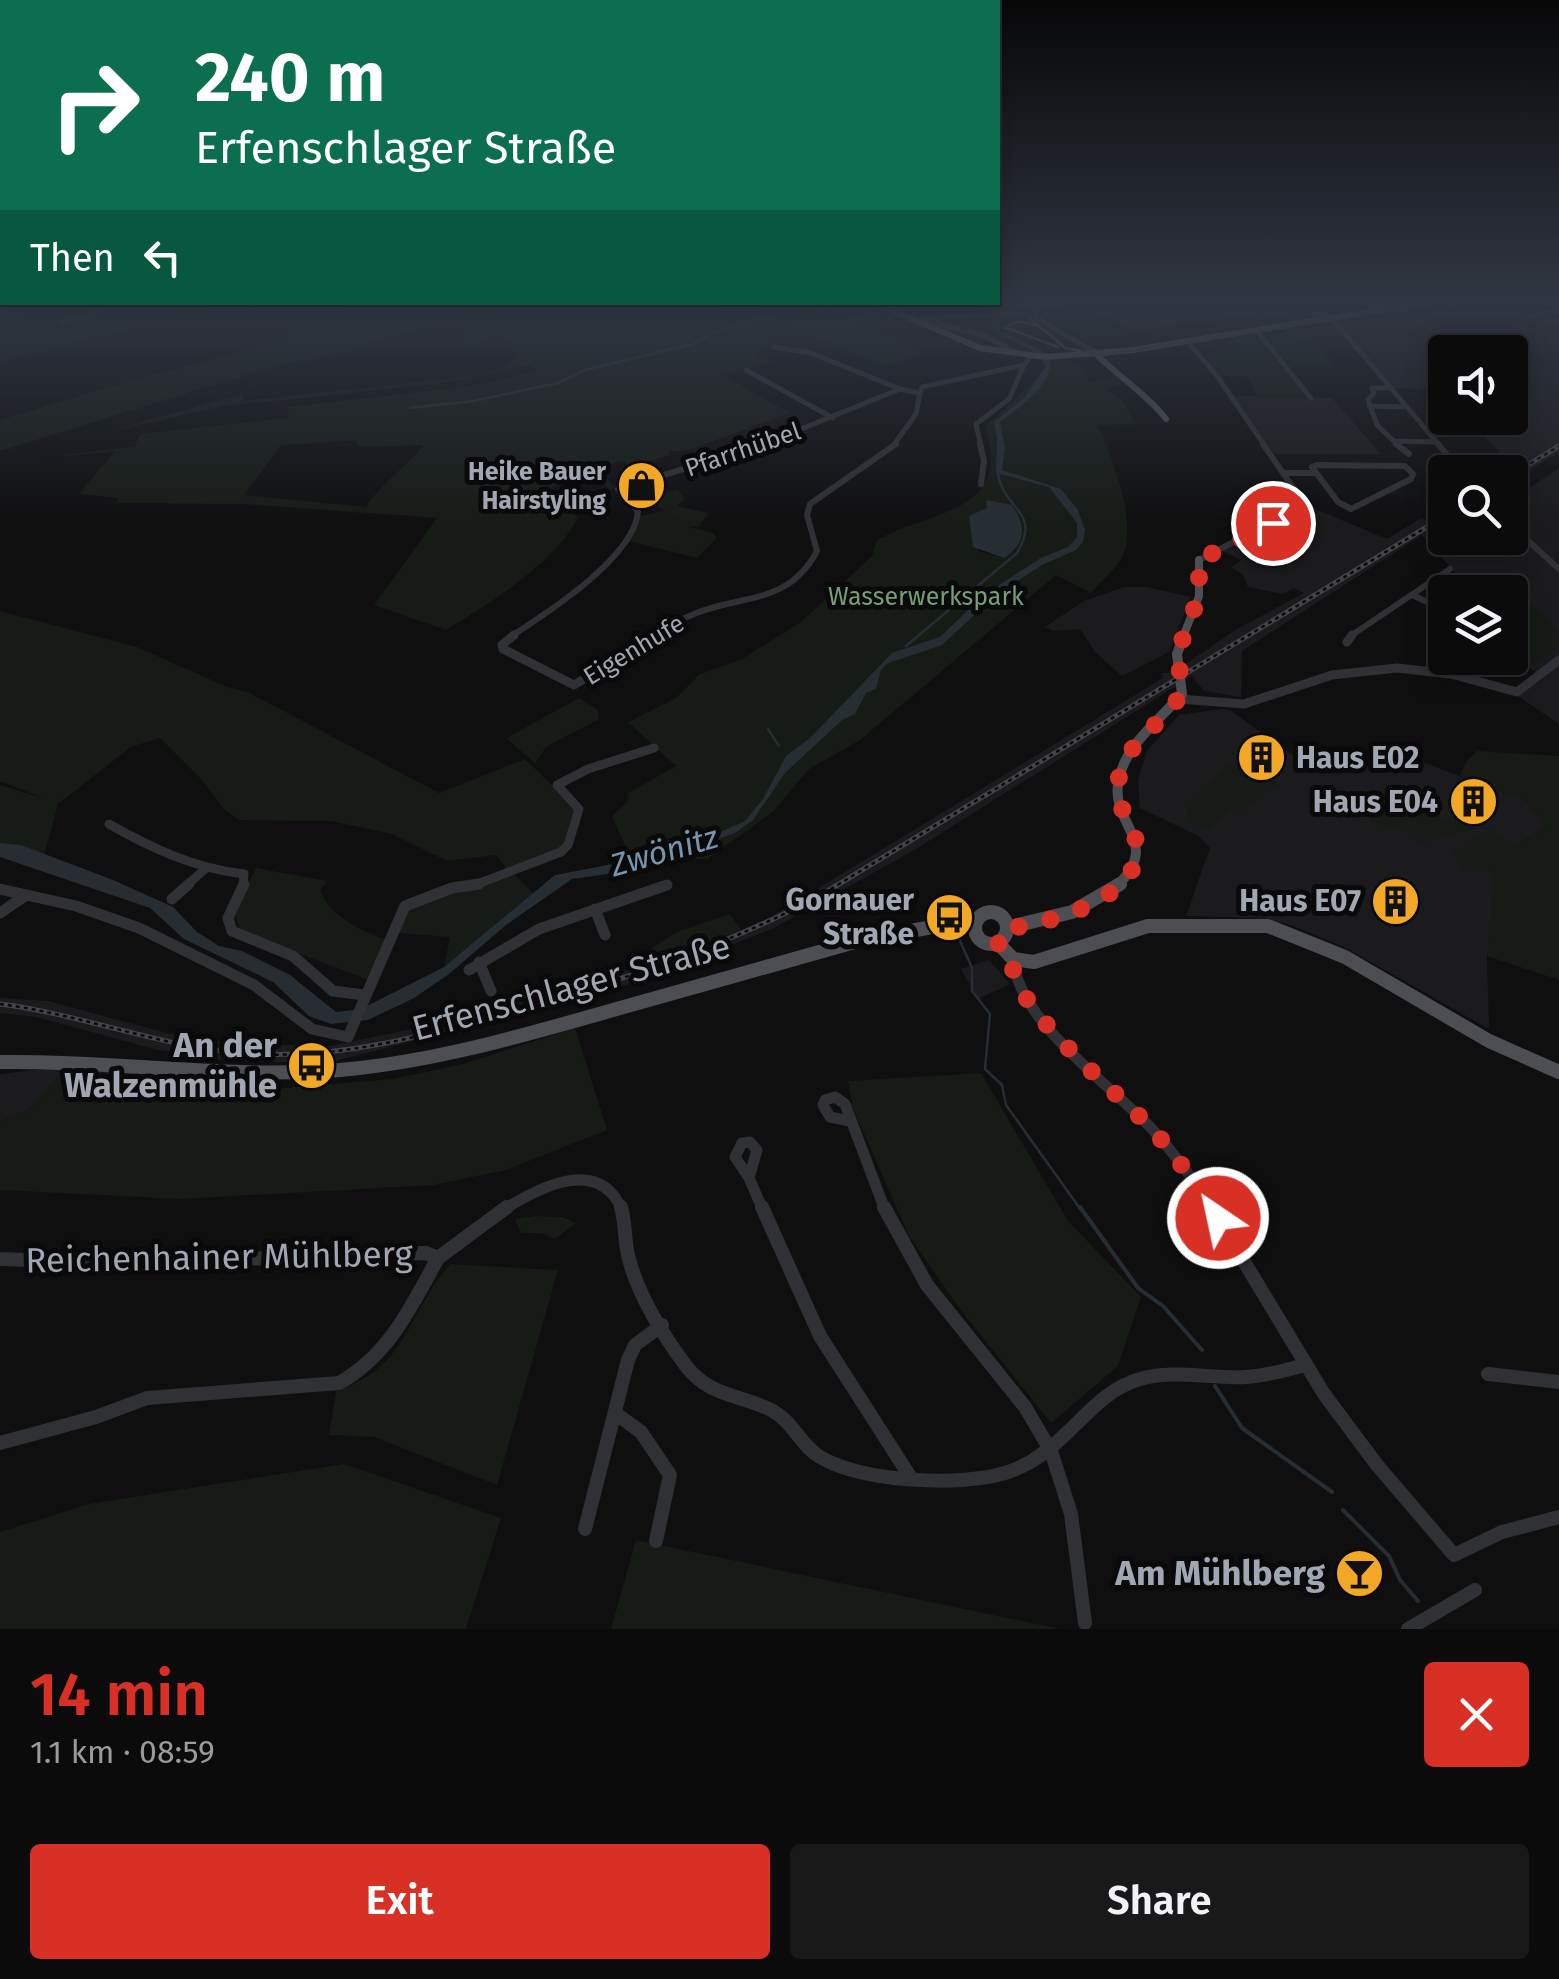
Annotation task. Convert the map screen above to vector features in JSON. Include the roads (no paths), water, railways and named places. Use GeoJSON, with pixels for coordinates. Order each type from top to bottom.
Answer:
{"type":"FeatureCollection","features":[{"type":"Feature","properties":{"kind":"main road"},"geometry":{"type":"LineString","coordinates":[[1114,374],[1156,405],[1166,419]]}},
{"type":"Feature","properties":{"kind":"main road"},"geometry":{"type":"LineString","coordinates":[[1010,928],[1082,908],[1130,877],[1138,860],[1136,838],[1118,802],[1118,782],[1135,742],[1182,692],[1179,645],[1199,596],[1199,560]]}},
{"type":"Feature","properties":{"kind":"main road"},"geometry":{"type":"LineString","coordinates":[[997,942],[1008,937],[1010,928],[1001,916],[989,913],[976,918],[973,926],[980,938],[997,942],[1021,962],[1052,959],[1155,925],[1268,926],[1346,957],[1489,1040],[1559,1072]]}},
{"type":"Feature","properties":{"kind":"main road","name":"Erfenschlager Straße"},"geometry":{"type":"LineString","coordinates":[[0,1062],[71,1061],[117,1068],[254,1072],[340,1070],[438,1057],[869,938],[939,926],[973,926]]}},
{"type":"Feature","properties":{"kind":"street"},"geometry":{"type":"LineString","coordinates":[[753,374],[833,418]]}},
{"type":"Feature","properties":{"kind":"street"},"geometry":{"type":"LineString","coordinates":[[862,374],[900,390]]}},
{"type":"Feature","properties":{"kind":"street","name":"Pfarrhübel"},"geometry":{"type":"LineString","coordinates":[[574,686],[502,645],[580,591],[636,526],[638,511],[618,489],[718,461],[900,390],[920,392],[922,387],[944,379],[975,374]]}},
{"type":"Feature","properties":{"kind":"street"},"geometry":{"type":"LineString","coordinates":[[981,484],[983,453],[976,424],[1009,400],[1020,374]]}},
{"type":"Feature","properties":{"kind":"street"},"geometry":{"type":"LineString","coordinates":[[1199,560],[1305,505],[1213,374]]}},
{"type":"Feature","properties":{"kind":"street"},"geometry":{"type":"LineString","coordinates":[[1292,374],[1311,398]]}},
{"type":"Feature","properties":{"kind":"street"},"geometry":{"type":"LineString","coordinates":[[1380,374],[1448,455]]}},
{"type":"Feature","properties":{"kind":"street"},"geometry":{"type":"LineString","coordinates":[[1392,388],[1372,388],[1372,418],[1409,454]]}},
{"type":"Feature","properties":{"kind":"street","name":"Eigenhufe"},"geometry":{"type":"LineString","coordinates":[[574,686],[688,616],[762,598],[805,574],[816,551],[807,515],[810,504],[894,448],[922,403],[920,392]]}},
{"type":"Feature","properties":{"kind":"street"},"geometry":{"type":"LineString","coordinates":[[1369,406],[1408,407]]}},
{"type":"Feature","properties":{"kind":"street"},"geometry":{"type":"LineString","coordinates":[[1391,440],[1437,442]]}},
{"type":"Feature","properties":{"kind":"street"},"geometry":{"type":"LineString","coordinates":[[1317,465],[1352,465],[1405,466],[1413,474],[1411,479],[1352,508],[1338,502],[1316,473],[1312,467],[1317,465]]}},
{"type":"Feature","properties":{"kind":"street"},"geometry":{"type":"LineString","coordinates":[[1283,473],[1316,473]]}},
{"type":"Feature","properties":{"kind":"street"},"geometry":{"type":"LineString","coordinates":[[1257,499],[1273,523]]}},
{"type":"Feature","properties":{"kind":"street"},"geometry":{"type":"LineString","coordinates":[[1528,541],[1559,569]]}},
{"type":"Feature","properties":{"kind":"street"},"geometry":{"type":"LineString","coordinates":[[1347,642],[1450,570]]}},
{"type":"Feature","properties":{"kind":"street"},"geometry":{"type":"LineString","coordinates":[[1412,595],[1428,602]]}},
{"type":"Feature","properties":{"kind":"street"},"geometry":{"type":"LineString","coordinates":[[1182,692],[1216,702],[1244,704],[1332,675],[1397,668],[1470,678],[1516,692],[1559,660]]}},
{"type":"Feature","properties":{"kind":"street"},"geometry":{"type":"LineString","coordinates":[[0,888],[76,906],[139,928],[254,985],[312,1029],[350,1032],[407,903],[452,888],[473,886],[562,852],[568,845],[579,809],[557,785],[588,769],[654,748]]}},
{"type":"Feature","properties":{"kind":"street"},"geometry":{"type":"LineString","coordinates":[[108,824],[149,847],[205,869],[244,874],[245,882],[228,918],[232,931],[293,956],[333,991],[364,994]]}},
{"type":"Feature","properties":{"kind":"street"},"geometry":{"type":"LineString","coordinates":[[172,899],[205,869]]}},
{"type":"Feature","properties":{"kind":"street"},"geometry":{"type":"LineString","coordinates":[[490,991],[474,966],[511,942],[667,885]]}},
{"type":"Feature","properties":{"kind":"street"},"geometry":{"type":"LineString","coordinates":[[0,913],[25,896]]}},
{"type":"Feature","properties":{"kind":"street"},"geometry":{"type":"LineString","coordinates":[[594,909],[605,934]]}},
{"type":"Feature","properties":{"kind":"street"},"geometry":{"type":"LineString","coordinates":[[1013,958],[1013,975],[1058,1039],[1146,1123],[1196,1185],[1305,1365],[1374,1462],[1454,1555],[1502,1532],[1559,1517]]}},
{"type":"Feature","properties":{"kind":"street"},"geometry":{"type":"LineString","coordinates":[[850,1121],[909,1254],[928,1285],[1030,1416],[1051,1451],[1077,1537],[1086,1623]]}},
{"type":"Feature","properties":{"kind":"street"},"geometry":{"type":"LineString","coordinates":[[749,1178],[820,1336],[911,1478]]}},
{"type":"Feature","properties":{"kind":"street","name":"Reichenhainer Mühlberg"},"geometry":{"type":"LineString","coordinates":[[0,1442],[96,1418],[147,1398],[349,1378],[382,1352],[438,1258],[479,1224],[532,1192],[576,1180],[610,1191],[620,1205],[630,1265],[694,1376],[730,1400],[778,1414],[813,1455],[846,1467],[946,1482],[982,1478],[1051,1451],[1124,1384],[1167,1374],[1246,1377],[1305,1365]]}},
{"type":"Feature","properties":{"kind":"street","name":"Reichenhainer Mühlberg"},"geometry":{"type":"LineString","coordinates":[[0,1258],[107,1263],[426,1253],[438,1258]]}},
{"type":"Feature","properties":{"kind":"street"},"geometry":{"type":"LineString","coordinates":[[584,1529],[635,1346],[662,1326]]}},
{"type":"Feature","properties":{"kind":"street"},"geometry":{"type":"LineString","coordinates":[[1488,1374],[1559,1382]]}},
{"type":"Feature","properties":{"kind":"street"},"geometry":{"type":"LineString","coordinates":[[615,1414],[642,1432],[670,1475],[656,1541]]}},
{"type":"Feature","properties":{"kind":"street"},"geometry":{"type":"LineString","coordinates":[[1408,1629],[1475,1590]]}},
{"type":"Feature","properties":{"kind":"waterway"},"geometry":{"type":"LineString","coordinates":[[410,408],[473,401],[558,383],[577,374]]}},
{"type":"Feature","properties":{"kind":"waterway"},"geometry":{"type":"LineString","coordinates":[[906,646],[1017,553],[1026,528],[998,474]]}},
{"type":"Feature","properties":{"kind":"waterway"},"geometry":{"type":"LineString","coordinates":[[768,729],[779,746]]}},
{"type":"Feature","properties":{"kind":"waterway"},"geometry":{"type":"LineString","coordinates":[[957,934],[972,968],[972,991],[990,1014],[985,1069],[1002,1085],[1006,1105],[1081,1210]]}},
{"type":"Feature","properties":{"kind":"waterway"},"geometry":{"type":"LineString","coordinates":[[1080,1207],[1138,1288],[1163,1306],[1202,1350]]}},
{"type":"Feature","properties":{"kind":"waterway"},"geometry":{"type":"LineString","coordinates":[[1215,1386],[1242,1428],[1332,1492]]}},
{"type":"Feature","properties":{"kind":"waterway"},"geometry":{"type":"LineString","coordinates":[[1343,1510],[1389,1556],[1400,1580],[1418,1601]]}},
{"type":"Feature","properties":{"kind":"railway"},"geometry":{"type":"LineString","coordinates":[[1528,465],[1559,446]]}},
{"type":"Feature","properties":{"kind":"railway"},"geometry":{"type":"LineString","coordinates":[[0,1004],[190,1046],[288,1055],[354,1049],[419,1036],[631,975],[743,933],[816,898],[1428,526]]}},
{"type":"Feature","properties":{"kind":"place","name":"Heike Bauer Hairstyling"},"geometry":{"type":"Point","coordinates":[641,486]}},
{"type":"Feature","properties":{"kind":"place","name":"Haus E02"},"geometry":{"type":"Point","coordinates":[1261,758]}},
{"type":"Feature","properties":{"kind":"place","name":"Haus E04"},"geometry":{"type":"Point","coordinates":[1473,802]}},
{"type":"Feature","properties":{"kind":"place","name":"Haus E07"},"geometry":{"type":"Point","coordinates":[1396,901]}},
{"type":"Feature","properties":{"kind":"place","name":"Gornauer Straße"},"geometry":{"type":"Point","coordinates":[949,917]}},
{"type":"Feature","properties":{"kind":"place","name":"An der Walzenmühle"},"geometry":{"type":"Point","coordinates":[312,1065]}},
{"type":"Feature","properties":{"kind":"place","name":"Am Mühlberg"},"geometry":{"type":"Point","coordinates":[1360,1573]}},
{"type":"Feature","properties":{"kind":"park label","name":"Wasserwerkspark"},"geometry":{"type":"Point","coordinates":[926,597]}},
{"type":"Feature","properties":{"kind":"water label","name":"Zwönitz"},"geometry":{"type":"Point","coordinates":[664,851]}}]}
